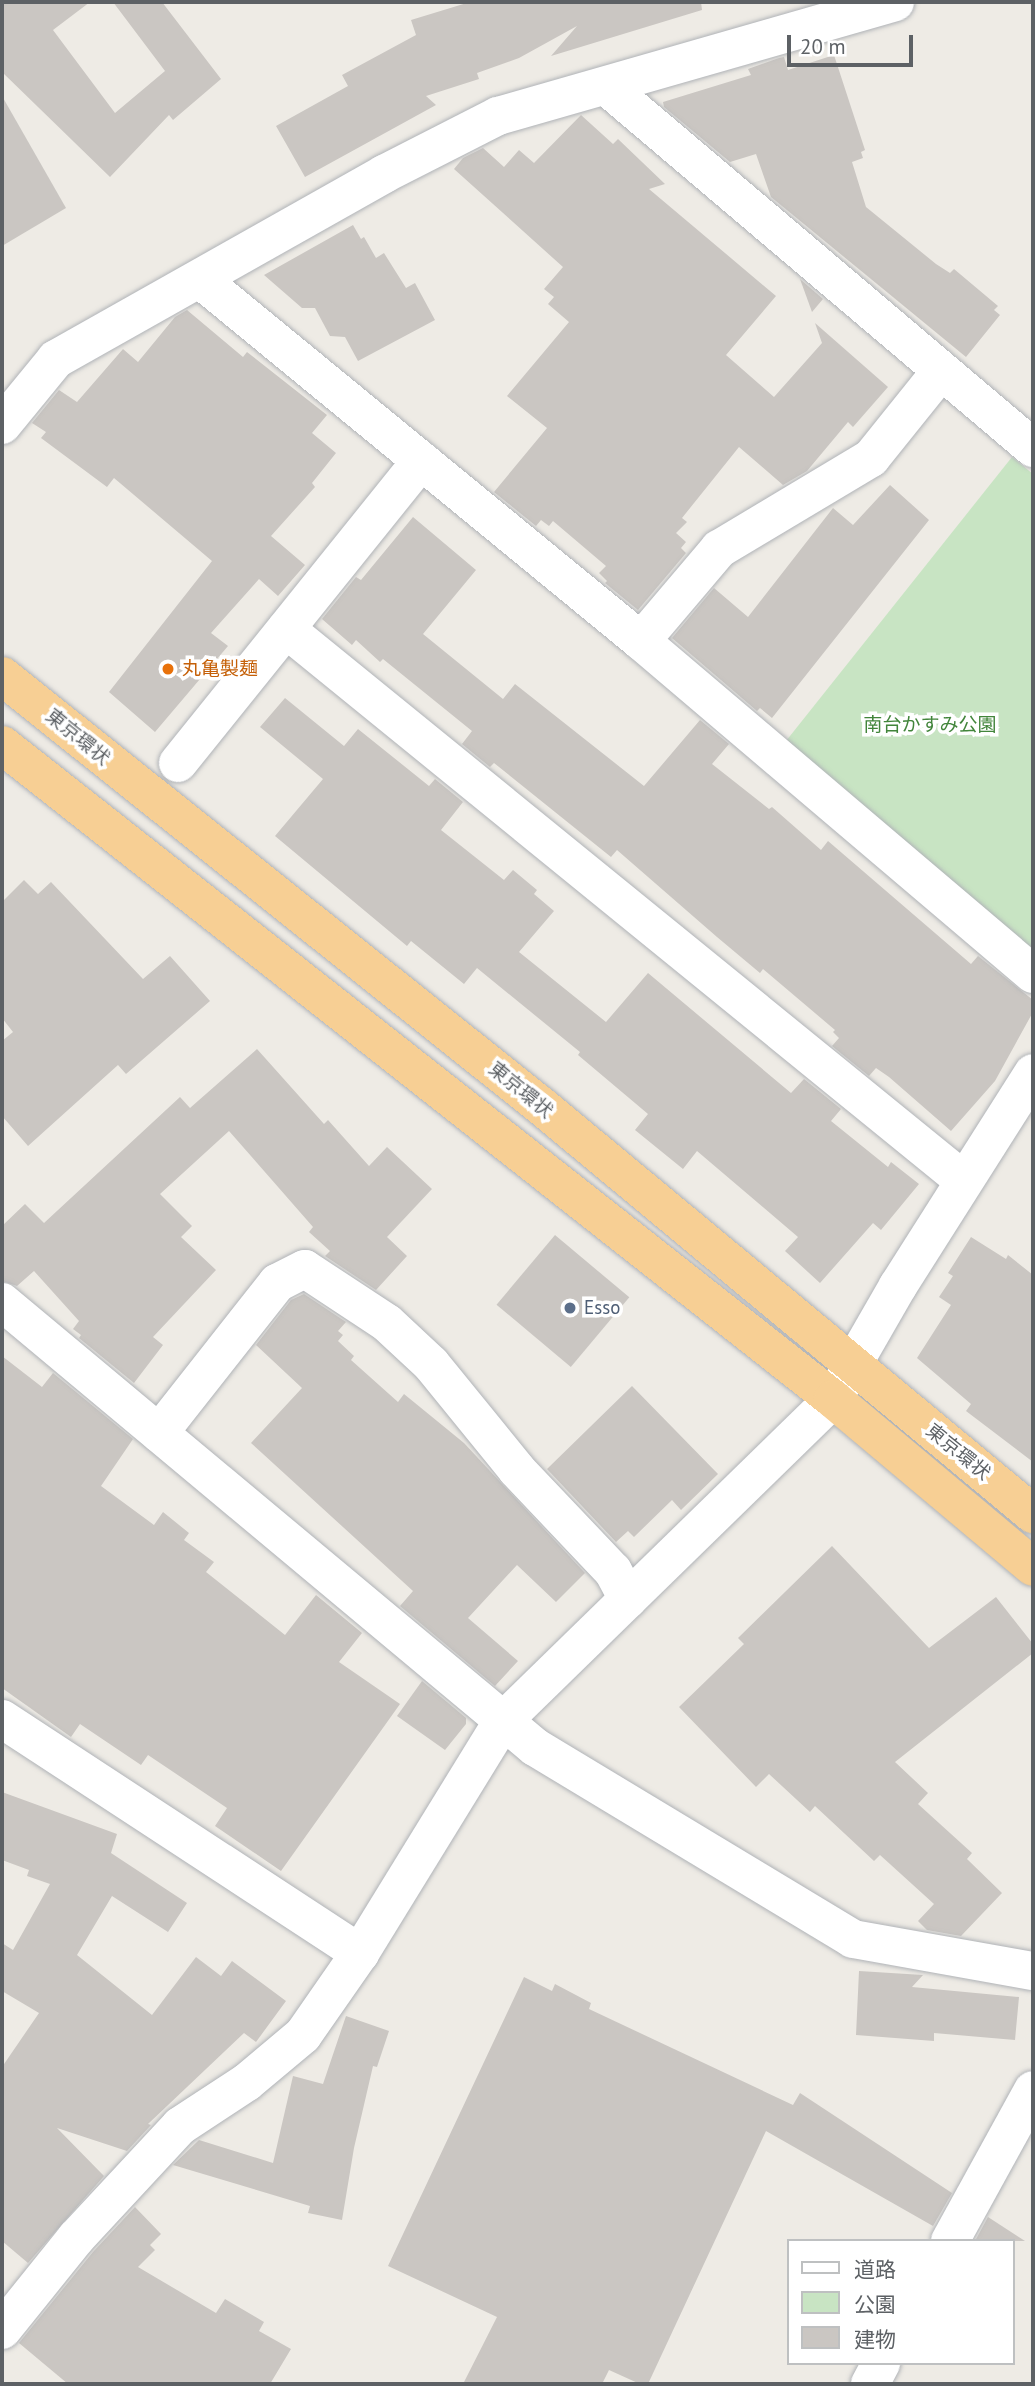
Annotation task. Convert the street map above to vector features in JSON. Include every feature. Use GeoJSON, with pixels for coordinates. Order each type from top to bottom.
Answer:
{"type":"FeatureCollection","features":[{"type":"Feature","properties":{"kind":"highway","name":"東京環状"},"geometry":{"type":"LineString","coordinates":[[2,676],[540,1105],[1033,1514]]}},
{"type":"Feature","properties":{"kind":"highway","name":"東京環状"},"geometry":{"type":"LineString","coordinates":[[2,745],[833,1399],[1033,1567]]}},
{"type":"Feature","properties":{"kind":"street"},"geometry":{"type":"LineString","coordinates":[[2,425],[56,359],[201,280],[384,174],[498,116],[895,2]]}},
{"type":"Feature","properties":{"kind":"street"},"geometry":{"type":"LineString","coordinates":[[606,86],[1033,448]]}},
{"type":"Feature","properties":{"kind":"street"},"geometry":{"type":"LineString","coordinates":[[201,280],[640,641],[1033,974]]}},
{"type":"Feature","properties":{"kind":"street"},"geometry":{"type":"LineString","coordinates":[[640,641],[719,549],[871,458],[942,371]]}},
{"type":"Feature","properties":{"kind":"street"},"geometry":{"type":"LineString","coordinates":[[178,763],[421,461]]}},
{"type":"Feature","properties":{"kind":"street"},"geometry":{"type":"LineString","coordinates":[[286,629],[963,1180]]}},
{"type":"Feature","properties":{"kind":"street"},"geometry":{"type":"LineString","coordinates":[[2,2330],[76,2238],[180,2126],[247,2082],[303,2035],[360,1953],[503,1721],[833,1399],[963,1180],[1033,1073]]}},
{"type":"Feature","properties":{"kind":"street"},"geometry":{"type":"LineString","coordinates":[[159,1433],[277,1283],[305,1269],[387,1323],[431,1363],[517,1470],[613,1571],[628,1599]]}},
{"type":"Feature","properties":{"kind":"street"},"geometry":{"type":"LineString","coordinates":[[2,1302],[81,1371],[535,1747],[853,1939],[1033,1972]]}},
{"type":"Feature","properties":{"kind":"street"},"geometry":{"type":"LineString","coordinates":[[2,1719],[360,1953]]}},
{"type":"Feature","properties":{"kind":"street"},"geometry":{"type":"LineString","coordinates":[[951,2239],[1033,2090]]}},
{"type":"Feature","properties":{"kind":"street"},"geometry":{"type":"LineString","coordinates":[[870,2384],[880,2365]]}},
{"type":"Feature","properties":{"kind":"green space","name":"南台かすみ公園"},"geometry":{"type":"Polygon","coordinates":[[[1012,457],[1033,474],[1033,949],[786,741],[1012,457]]]}},
{"type":"Feature","properties":{"kind":"building"},"geometry":{"type":"Polygon","coordinates":[[[2,2],[90,2],[53,30],[115,113],[165,71],[113,2],[162,2],[221,79],[173,120],[169,115],[110,177],[2,72],[2,2]]]}},
{"type":"Feature","properties":{"kind":"building"},"geometry":{"type":"Polygon","coordinates":[[[470,2],[701,2],[702,10],[551,56],[577,26],[519,58],[477,73],[479,79],[426,96],[436,105],[305,177],[276,126],[348,86],[342,75],[416,35],[411,20],[470,2]]]}},
{"type":"Feature","properties":{"kind":"building"},"geometry":{"type":"Polygon","coordinates":[[[834,55],[865,150],[861,152],[863,158],[852,162],[866,207],[936,264],[950,273],[954,269],[998,306],[994,310],[1000,315],[966,357],[771,197],[756,154],[730,162],[664,107],[663,102],[751,75],[748,69],[779,58],[784,57],[788,70],[834,55]]]}},
{"type":"Feature","properties":{"kind":"building"},"geometry":{"type":"Polygon","coordinates":[[[2,96],[66,208],[2,246],[2,96]]]}},
{"type":"Feature","properties":{"kind":"building"},"geometry":{"type":"Polygon","coordinates":[[[581,115],[613,144],[618,139],[665,184],[649,189],[776,296],[726,355],[774,397],[822,343],[815,323],[888,387],[853,427],[848,422],[807,471],[783,485],[739,447],[682,518],[687,522],[676,533],[686,542],[681,548],[686,553],[638,610],[605,583],[607,581],[599,573],[606,566],[553,521],[549,526],[541,520],[536,526],[494,492],[547,428],[507,396],[569,322],[548,304],[554,297],[544,289],[563,267],[454,169],[463,158],[483,148],[504,167],[519,150],[534,163],[581,115]]]}},
{"type":"Feature","properties":{"kind":"building"},"geometry":{"type":"Polygon","coordinates":[[[353,225],[361,239],[364,237],[376,258],[384,253],[406,288],[415,283],[435,320],[358,361],[345,337],[330,336],[315,308],[302,308],[264,275],[353,225]]]}},
{"type":"Feature","properties":{"kind":"building"},"geometry":{"type":"Polygon","coordinates":[[[800,279],[823,299],[812,312],[800,279]]]}},
{"type":"Feature","properties":{"kind":"building"},"geometry":{"type":"Polygon","coordinates":[[[187,310],[243,357],[247,352],[327,415],[312,433],[336,453],[312,483],[315,487],[271,536],[305,565],[278,596],[259,579],[211,633],[228,646],[155,732],[109,692],[212,561],[114,478],[107,487],[41,438],[46,432],[32,423],[59,390],[77,402],[123,349],[138,362],[175,317],[187,310]]]}},
{"type":"Feature","properties":{"kind":"building"},"geometry":{"type":"Polygon","coordinates":[[[890,485],[929,520],[772,718],[760,708],[757,711],[672,638],[714,588],[748,617],[833,508],[853,525],[890,485]]]}},
{"type":"Feature","properties":{"kind":"building"},"geometry":{"type":"Polygon","coordinates":[[[413,517],[476,570],[423,634],[503,699],[515,684],[644,786],[700,720],[729,744],[712,764],[769,809],[772,807],[821,850],[828,841],[971,964],[978,956],[1033,1000],[1033,1012],[995,1081],[951,1131],[889,1077],[876,1068],[869,1076],[832,1046],[839,1038],[833,1032],[835,1030],[763,969],[760,973],[617,850],[611,857],[494,763],[490,767],[462,744],[472,731],[383,659],[380,662],[356,640],[352,645],[322,619],[356,577],[361,580],[413,517]]]}},
{"type":"Feature","properties":{"kind":"building"},"geometry":{"type":"Polygon","coordinates":[[[285,698],[344,746],[358,729],[429,786],[435,779],[463,802],[441,830],[504,880],[513,870],[537,890],[534,894],[554,911],[519,952],[606,1022],[648,973],[791,1093],[804,1079],[841,1109],[831,1121],[888,1167],[891,1162],[919,1184],[881,1230],[873,1223],[820,1283],[785,1251],[798,1237],[697,1151],[683,1169],[635,1130],[648,1114],[578,1055],[580,1052],[477,968],[464,984],[411,941],[407,946],[275,836],[323,779],[260,727],[285,698]]]}},
{"type":"Feature","properties":{"kind":"building"},"geometry":{"type":"Polygon","coordinates":[[[24,880],[38,894],[51,882],[143,979],[170,956],[210,1001],[126,1074],[118,1065],[28,1146],[2,1116],[2,1041],[13,1032],[2,1018],[2,902],[24,880]]]}},
{"type":"Feature","properties":{"kind":"building"},"geometry":{"type":"Polygon","coordinates":[[[257,1049],[324,1124],[328,1120],[369,1166],[387,1147],[432,1189],[387,1237],[407,1256],[376,1290],[325,1256],[330,1251],[309,1232],[313,1227],[229,1131],[160,1194],[192,1226],[181,1237],[216,1270],[153,1337],[163,1345],[134,1383],[79,1338],[81,1335],[73,1329],[79,1321],[34,1271],[17,1286],[2,1281],[2,1226],[25,1204],[44,1223],[180,1097],[190,1108],[257,1049]]]}},
{"type":"Feature","properties":{"kind":"building"},"geometry":{"type":"Polygon","coordinates":[[[555,1235],[629,1297],[571,1367],[497,1305],[555,1235]]]}},
{"type":"Feature","properties":{"kind":"building"},"geometry":{"type":"Polygon","coordinates":[[[971,1237],[1006,1259],[1008,1255],[1033,1275],[1033,1462],[966,1411],[971,1404],[917,1358],[951,1305],[939,1297],[953,1276],[948,1273],[971,1237]]]}},
{"type":"Feature","properties":{"kind":"building"},"geometry":{"type":"Polygon","coordinates":[[[304,1294],[346,1322],[338,1331],[343,1335],[338,1341],[354,1356],[351,1360],[398,1402],[404,1394],[464,1443],[585,1573],[556,1602],[517,1565],[468,1618],[518,1661],[495,1686],[400,1606],[413,1591],[251,1443],[302,1388],[256,1345],[291,1300],[304,1294]]]}},
{"type":"Feature","properties":{"kind":"building"},"geometry":{"type":"Polygon","coordinates":[[[2,1356],[42,1387],[53,1373],[133,1439],[101,1486],[154,1525],[163,1512],[189,1533],[184,1540],[214,1562],[206,1572],[285,1635],[316,1595],[362,1633],[339,1662],[400,1704],[281,1871],[215,1826],[227,1808],[148,1755],[141,1765],[80,1724],[71,1737],[2,1688],[2,1356]]]}},
{"type":"Feature","properties":{"kind":"building"},"geometry":{"type":"Polygon","coordinates":[[[632,1386],[718,1474],[681,1510],[672,1500],[634,1537],[628,1531],[616,1542],[547,1469],[632,1386]]]}},
{"type":"Feature","properties":{"kind":"building"},"geometry":{"type":"Polygon","coordinates":[[[832,1546],[929,1648],[996,1597],[1033,1644],[1033,1653],[895,1762],[928,1793],[918,1804],[972,1853],[967,1859],[1002,1893],[961,1936],[927,1930],[918,1921],[934,1904],[880,1855],[874,1861],[815,1806],[810,1812],[769,1774],[756,1787],[679,1707],[744,1644],[738,1638],[832,1546]]]}},
{"type":"Feature","properties":{"kind":"building"},"geometry":{"type":"Polygon","coordinates":[[[422,1681],[466,1718],[466,1724],[445,1750],[397,1716],[422,1681]]]}},
{"type":"Feature","properties":{"kind":"building"},"geometry":{"type":"Polygon","coordinates":[[[2,1792],[117,1834],[111,1853],[187,1903],[168,1932],[112,1896],[77,1955],[152,2015],[196,1957],[221,1976],[232,1961],[286,2001],[256,2042],[244,2033],[148,2124],[151,2125],[127,2151],[57,2128],[104,2176],[28,2263],[2,2241],[2,2067],[39,2013],[2,1991],[2,1943],[13,1950],[50,1884],[27,1876],[29,1870],[2,1860],[2,1792]]]}},
{"type":"Feature","properties":{"kind":"building"},"geometry":{"type":"Polygon","coordinates":[[[859,1971],[923,1975],[912,1987],[1019,1997],[1015,2040],[934,2033],[934,2041],[856,2035],[859,1971]]]}},
{"type":"Feature","properties":{"kind":"building"},"geometry":{"type":"Polygon","coordinates":[[[524,1977],[552,1991],[555,1984],[591,2003],[589,2009],[793,2105],[800,2093],[952,2193],[933,2226],[766,2131],[648,2384],[640,2384],[609,2370],[602,2384],[463,2384],[497,2317],[388,2266],[524,1977]]]}},
{"type":"Feature","properties":{"kind":"building"},"geometry":{"type":"Polygon","coordinates":[[[346,2016],[389,2031],[377,2067],[373,2066],[354,2148],[342,2220],[308,2213],[310,2206],[173,2165],[199,2140],[273,2163],[293,2076],[323,2084],[346,2016]]]}},
{"type":"Feature","properties":{"kind":"building"},"geometry":{"type":"Polygon","coordinates":[[[135,2207],[161,2234],[150,2245],[155,2250],[138,2267],[216,2313],[225,2299],[264,2322],[259,2331],[291,2349],[270,2384],[68,2384],[19,2343],[93,2252],[135,2207]]]}},
{"type":"Feature","properties":{"kind":"building"},"geometry":{"type":"Polygon","coordinates":[[[988,2217],[1025,2241],[1014,2239],[976,2239],[988,2217]]]}},
{"type":"Feature","properties":{"kind":"place","name":"丸亀製麺"},"geometry":{"type":"Point","coordinates":[168,669]}},
{"type":"Feature","properties":{"kind":"place","name":"Esso"},"geometry":{"type":"Point","coordinates":[570,1308]}}]}
